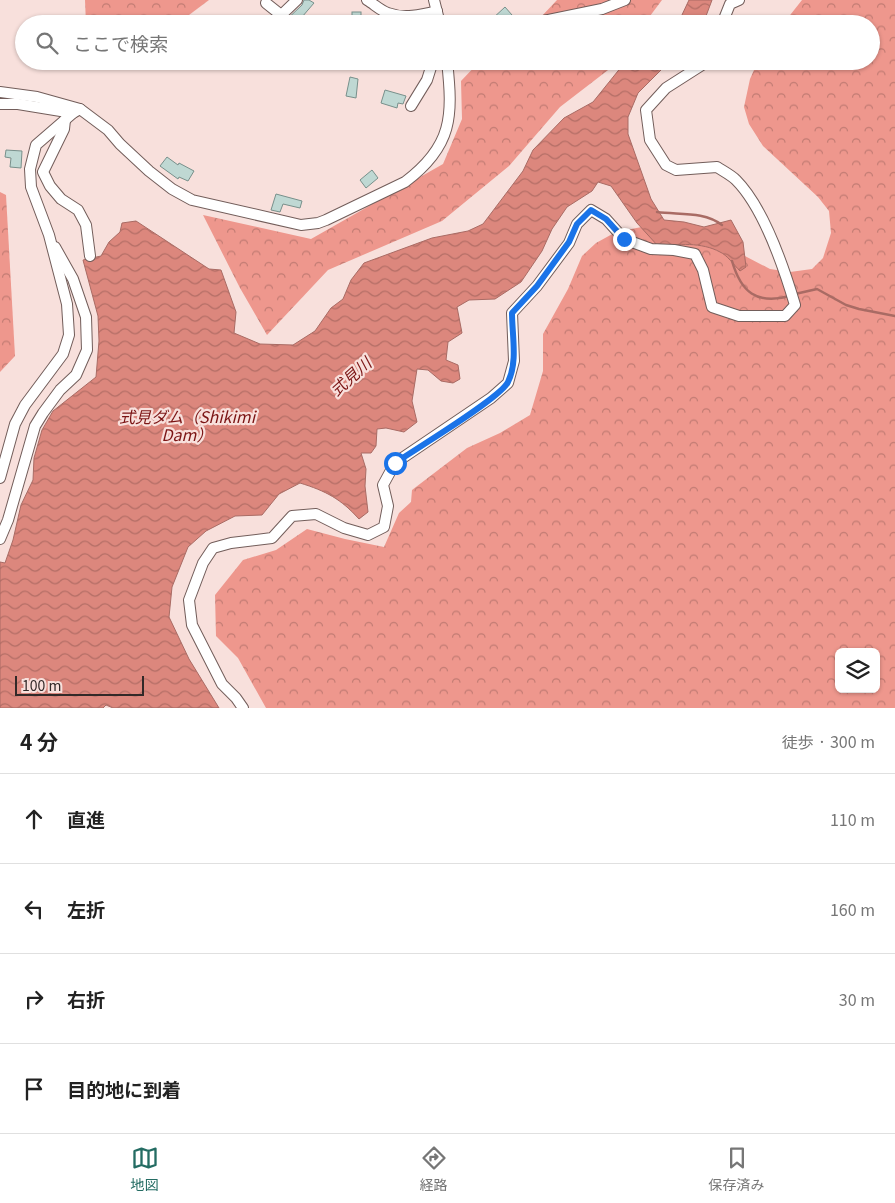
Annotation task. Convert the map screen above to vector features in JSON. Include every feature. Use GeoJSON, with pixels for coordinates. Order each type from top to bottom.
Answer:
{"type":"FeatureCollection","features":[{"type":"Feature","properties":{"kind":"street"},"geometry":{"type":"LineString","coordinates":[[266,3],[281,15],[297,0]]}},
{"type":"Feature","properties":{"kind":"street"},"geometry":{"type":"LineString","coordinates":[[367,0],[388,13],[399,15]]}},
{"type":"Feature","properties":{"kind":"street"},"geometry":{"type":"LineString","coordinates":[[434,0],[438,15]]}},
{"type":"Feature","properties":{"kind":"street"},"geometry":{"type":"LineString","coordinates":[[573,15],[602,9],[625,0]]}},
{"type":"Feature","properties":{"kind":"street"},"geometry":{"type":"LineString","coordinates":[[726,15],[730,4],[739,0]]}},
{"type":"Feature","properties":{"kind":"street"},"geometry":{"type":"LineString","coordinates":[[423,15],[437,11]]}},
{"type":"Feature","properties":{"kind":"street"},"geometry":{"type":"LineString","coordinates":[[411,106],[430,70]]}},
{"type":"Feature","properties":{"kind":"street"},"geometry":{"type":"LineString","coordinates":[[0,92],[37,97],[108,130],[149,171],[172,189],[192,200],[301,225],[318,223],[405,182],[416,174],[437,149],[449,122],[450,93],[448,70]]}},
{"type":"Feature","properties":{"kind":"street"},"geometry":{"type":"LineString","coordinates":[[243,708],[222,684],[192,625],[189,600],[203,563],[213,548],[231,543],[272,538],[292,516],[316,514],[344,528],[368,535],[384,527],[388,506],[383,485],[395,463],[491,398],[508,383],[514,360],[512,313],[537,286],[569,242],[577,224],[591,210],[606,219],[624,239],[651,249],[674,250],[694,254],[703,270],[712,307],[739,316],[785,316],[794,305],[787,277],[761,218],[736,180],[717,167],[676,170],[666,165],[650,140],[646,110],[666,88],[694,70]]}},
{"type":"Feature","properties":{"kind":"street"},"geometry":{"type":"LineString","coordinates":[[0,104],[18,104],[72,114]]}},
{"type":"Feature","properties":{"kind":"street"},"geometry":{"type":"LineString","coordinates":[[0,478],[15,424],[25,405],[63,354],[69,335],[67,304],[50,241],[31,187],[30,169],[36,145],[72,114]]}},
{"type":"Feature","properties":{"kind":"street"},"geometry":{"type":"LineString","coordinates":[[72,114],[43,172],[50,186],[60,199],[78,210],[86,225],[90,256]]}},
{"type":"Feature","properties":{"kind":"street"},"geometry":{"type":"LineString","coordinates":[[0,539],[8,520],[35,426],[60,390],[76,375],[87,350],[86,317],[73,279],[60,253],[50,241]]}},
{"type":"Feature","properties":{"kind":"green space"},"geometry":{"type":"Polygon","coordinates":[[[85,0],[209,0],[189,15],[86,15],[85,0]]]}},
{"type":"Feature","properties":{"kind":"green space"},"geometry":{"type":"Polygon","coordinates":[[[557,0],[662,0],[651,15],[543,15],[557,0]]]}},
{"type":"Feature","properties":{"kind":"green space"},"geometry":{"type":"Polygon","coordinates":[[[802,0],[895,0],[895,708],[266,708],[238,658],[216,636],[215,595],[243,560],[276,550],[307,529],[384,547],[399,513],[411,502],[412,490],[467,448],[500,433],[530,415],[543,371],[543,334],[568,289],[582,256],[596,243],[616,232],[657,224],[693,229],[770,269],[790,272],[812,269],[823,258],[831,233],[829,211],[818,197],[763,146],[749,124],[744,107],[750,79],[754,70],[880,70],[880,15],[790,15],[802,0]]]}},
{"type":"Feature","properties":{"kind":"green space"},"geometry":{"type":"Polygon","coordinates":[[[471,70],[608,70],[560,107],[509,166],[442,221],[328,270],[267,335],[240,288],[203,215],[311,239],[443,164],[462,119],[461,81],[471,70]]]}},
{"type":"Feature","properties":{"kind":"green space"},"geometry":{"type":"Polygon","coordinates":[[[0,192],[6,195],[15,356],[0,372],[0,192]]]}},
{"type":"Feature","properties":{"kind":"water"},"geometry":{"type":"Polygon","coordinates":[[[689,0],[712,0],[706,15],[682,15],[689,0]]]}},
{"type":"Feature","properties":{"kind":"water","name":"式見ダム（Shikimi Dam）"},"geometry":{"type":"Polygon","coordinates":[[[619,70],[661,70],[638,93],[628,117],[628,134],[651,199],[664,220],[704,227],[731,220],[743,242],[746,267],[740,271],[723,253],[697,245],[658,246],[637,223],[611,186],[598,182],[592,191],[567,207],[552,229],[542,251],[521,282],[495,299],[469,300],[457,307],[462,333],[448,342],[446,360],[458,365],[460,379],[453,383],[441,381],[428,370],[417,369],[412,401],[417,422],[404,432],[386,428],[377,429],[376,446],[371,453],[361,453],[366,469],[365,486],[368,512],[359,519],[332,496],[300,483],[279,494],[262,515],[235,516],[206,531],[188,547],[172,587],[169,617],[189,659],[219,708],[113,708],[106,705],[103,708],[0,708],[0,562],[5,563],[13,540],[21,505],[33,480],[34,458],[42,430],[53,411],[96,377],[99,341],[98,316],[83,260],[101,256],[109,242],[120,232],[122,223],[136,221],[209,269],[221,270],[236,312],[234,333],[260,344],[293,345],[315,331],[331,308],[343,299],[351,280],[364,263],[432,238],[468,231],[483,224],[523,171],[533,150],[564,118],[593,102],[619,70]]]}},
{"type":"Feature","properties":{"kind":"building"},"geometry":{"type":"Polygon","coordinates":[[[304,0],[314,3],[304,15],[291,15],[302,5],[304,0]]]}},
{"type":"Feature","properties":{"kind":"building"},"geometry":{"type":"Polygon","coordinates":[[[505,7],[512,15],[496,15],[505,7]]]}},
{"type":"Feature","properties":{"kind":"building"},"geometry":{"type":"Polygon","coordinates":[[[352,12],[361,12],[361,15],[352,15],[352,12]]]}},
{"type":"Feature","properties":{"kind":"building"},"geometry":{"type":"Polygon","coordinates":[[[350,77],[358,79],[356,98],[346,96],[350,77]]]}},
{"type":"Feature","properties":{"kind":"building"},"geometry":{"type":"Polygon","coordinates":[[[385,90],[406,96],[403,104],[398,103],[397,108],[381,103],[385,90]]]}},
{"type":"Feature","properties":{"kind":"building"},"geometry":{"type":"Polygon","coordinates":[[[6,150],[22,151],[21,168],[10,167],[11,158],[5,157],[6,150]]]}},
{"type":"Feature","properties":{"kind":"building"},"geometry":{"type":"Polygon","coordinates":[[[167,157],[178,165],[179,163],[194,171],[188,181],[179,177],[178,179],[160,166],[167,157]]]}},
{"type":"Feature","properties":{"kind":"building"},"geometry":{"type":"Polygon","coordinates":[[[372,170],[378,178],[366,188],[360,180],[372,170]]]}},
{"type":"Feature","properties":{"kind":"building"},"geometry":{"type":"Polygon","coordinates":[[[276,194],[302,201],[300,208],[283,204],[280,212],[271,210],[276,194]]]}},
{"type":"Feature","properties":{"kind":"waterway"},"geometry":{"type":"LineString","coordinates":[[657,212],[707,217],[722,225]]}},
{"type":"Feature","properties":{"kind":"waterway"},"geometry":{"type":"LineString","coordinates":[[732,261],[740,281],[752,294],[768,299],[790,296]]}},
{"type":"Feature","properties":{"kind":"waterway"},"geometry":{"type":"LineString","coordinates":[[795,294],[817,289],[846,305],[895,316]]}},
{"type":"Feature","properties":{"kind":"route"},"geometry":{"type":"LineString","coordinates":[[395,463],[491,398],[508,383],[514,360],[512,313],[537,286],[569,242],[577,224],[591,210],[606,219],[624,239]]}},
{"type":"Feature","properties":{"kind":"water label","name":"式見川"},"geometry":{"type":"Point","coordinates":[350,376]}}]}
